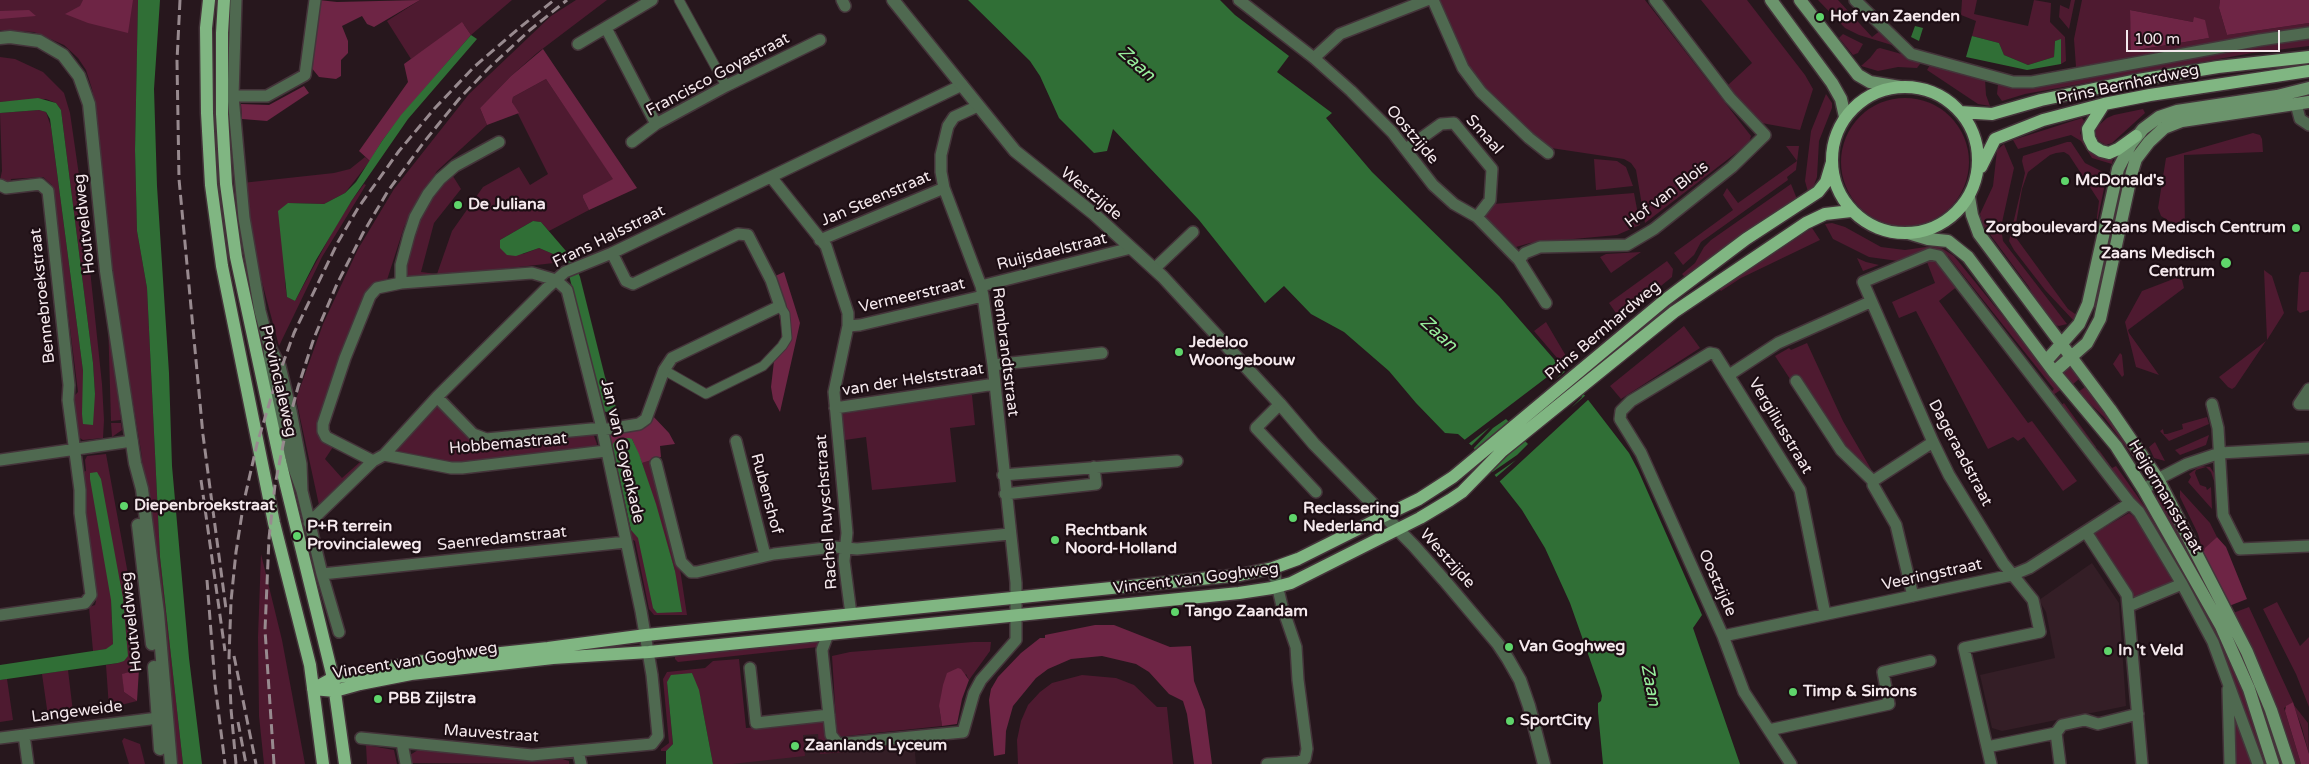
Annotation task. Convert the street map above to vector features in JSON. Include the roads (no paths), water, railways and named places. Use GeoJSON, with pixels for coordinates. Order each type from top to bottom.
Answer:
{"type":"FeatureCollection","features":[{"type":"Feature","properties":{"kind":"main road","name":"Provincialeweg"},"geometry":{"type":"LineString","coordinates":[[209,0],[206,28],[207,112],[211,186],[222,266],[274,523],[310,665],[323,764]]}},
{"type":"Feature","properties":{"kind":"main road","name":"Provincialeweg"},"geometry":{"type":"LineString","coordinates":[[224,0],[222,114],[226,184],[236,258],[280,461],[334,685],[345,764]]}},
{"type":"Feature","properties":{"kind":"main road"},"geometry":{"type":"LineString","coordinates":[[1771,0],[1832,83],[1841,98],[1845,117]]}},
{"type":"Feature","properties":{"kind":"main road"},"geometry":{"type":"LineString","coordinates":[[1800,0],[1858,75],[1870,82],[1924,89],[1938,94],[1960,112],[1972,130],[1978,151],[1978,174],[1969,197],[1954,215],[1940,224],[1908,233],[1881,229],[1869,224],[1851,211],[1839,189],[1832,162],[1835,138],[1845,117],[1857,104],[1870,95],[1900,87]]}},
{"type":"Feature","properties":{"kind":"main road","name":"Prins Bernhardweg"},"geometry":{"type":"LineString","coordinates":[[1960,112],[1992,114],[2041,100],[2132,81],[2218,67],[2309,57]]}},
{"type":"Feature","properties":{"kind":"main road","name":"Prins Bernhardweg"},"geometry":{"type":"LineString","coordinates":[[1978,174],[1991,143],[2000,136],[2043,120],[2104,104],[2157,93],[2309,71]]}},
{"type":"Feature","properties":{"kind":"main road"},"geometry":{"type":"LineString","coordinates":[[2054,372],[2087,342],[2100,319],[2132,172],[2136,159],[2149,142],[2164,128],[2182,121],[2300,99],[2309,88]]}},
{"type":"Feature","properties":{"kind":"main road"},"geometry":{"type":"LineString","coordinates":[[2104,104],[2088,129],[2088,138],[2093,146],[2100,151],[2109,153],[2136,136],[2148,124],[2171,113],[2300,99]]}},
{"type":"Feature","properties":{"kind":"main road"},"geometry":{"type":"LineString","coordinates":[[2047,360],[2060,343],[2080,324],[2088,304],[2118,169],[2136,136]]}},
{"type":"Feature","properties":{"kind":"main road","name":"Prins Bernhardweg"},"geometry":{"type":"LineString","coordinates":[[1397,529],[1450,500],[1473,481],[1502,451],[1666,300],[1724,256],[1818,192],[1826,182],[1832,162]]}},
{"type":"Feature","properties":{"kind":"main road","name":"Heijermansstraat"},"geometry":{"type":"LineString","coordinates":[[1969,197],[1972,215],[1979,234],[2110,409],[2158,479],[2247,652],[2271,710],[2289,764]]}},
{"type":"Feature","properties":{"kind":"main road","name":"Prins Bernhardweg"},"geometry":{"type":"LineString","coordinates":[[1384,516],[1444,484],[1596,366],[1806,223],[1825,214],[1851,211]]}},
{"type":"Feature","properties":{"kind":"main road","name":"Heijermansstraat"},"geometry":{"type":"LineString","coordinates":[[1908,233],[1928,239],[1944,239],[1960,249],[2047,360],[2054,372],[2116,446],[2144,490],[2221,626],[2249,689],[2273,764]]}},
{"type":"Feature","properties":{"kind":"main road","name":"Vincent van Goghweg"},"geometry":{"type":"LineString","coordinates":[[313,689],[416,662],[548,648],[646,634],[1240,575],[1273,568],[1298,559],[1384,516]]}},
{"type":"Feature","properties":{"kind":"main road","name":"Vincent van Goghweg"},"geometry":{"type":"LineString","coordinates":[[334,685],[360,684],[411,674],[553,658],[649,652],[1239,593],[1291,583],[1397,529]]}},
{"type":"Feature","properties":{"kind":"street","name":"Provincialeweg"},"geometry":{"type":"LineString","coordinates":[[236,0],[233,96],[244,218],[260,311],[269,344],[280,366],[301,464],[302,491],[309,523],[339,632]]}},
{"type":"Feature","properties":{"kind":"street"},"geometry":{"type":"LineString","coordinates":[[233,96],[267,96],[305,75],[315,0]]}},
{"type":"Feature","properties":{"kind":"street"},"geometry":{"type":"LineString","coordinates":[[578,44],[652,0]]}},
{"type":"Feature","properties":{"kind":"street"},"geometry":{"type":"LineString","coordinates":[[678,0],[726,86]]}},
{"type":"Feature","properties":{"kind":"street","name":"Westzijde"},"geometry":{"type":"LineString","coordinates":[[892,0],[1015,152],[1025,162],[1094,214],[1154,269],[1280,404],[1314,444],[1414,546],[1503,650],[1523,689],[1544,764]]}},
{"type":"Feature","properties":{"kind":"street","name":"Oostzijde"},"geometry":{"type":"LineString","coordinates":[[1239,0],[1314,58],[1351,91],[1406,149],[1433,185],[1454,204],[1477,217],[1519,260],[1546,304]]}},
{"type":"Feature","properties":{"kind":"street"},"geometry":{"type":"LineString","coordinates":[[1314,58],[1340,34],[1427,0]]}},
{"type":"Feature","properties":{"kind":"street"},"geometry":{"type":"LineString","coordinates":[[1433,0],[1463,68],[1481,92],[1529,138],[1548,152]]}},
{"type":"Feature","properties":{"kind":"street","name":"Hof van Blois"},"geometry":{"type":"LineString","coordinates":[[1519,260],[1525,254],[1540,247],[1627,245],[1654,229],[1732,167],[1765,135],[1730,98],[1655,0]]}},
{"type":"Feature","properties":{"kind":"street"},"geometry":{"type":"LineString","coordinates":[[1855,0],[1911,54],[2013,82],[2032,82],[2260,40],[2309,33]]}},
{"type":"Feature","properties":{"kind":"street"},"geometry":{"type":"LineString","coordinates":[[606,28],[656,124]]}},
{"type":"Feature","properties":{"kind":"street","name":"Houtveldweg"},"geometry":{"type":"LineString","coordinates":[[0,38],[10,37],[39,41],[63,55],[79,76],[89,104],[106,271],[135,463],[142,489],[158,614],[162,764]]}},
{"type":"Feature","properties":{"kind":"street","name":"Francisco Goyastraat"},"geometry":{"type":"LineString","coordinates":[[632,142],[656,124],[726,86],[820,40]]}},
{"type":"Feature","properties":{"kind":"street","name":"Frans Halsstraat"},"geometry":{"type":"LineString","coordinates":[[309,523],[373,461],[384,455],[437,397],[561,276],[962,85]]}},
{"type":"Feature","properties":{"kind":"street"},"geometry":{"type":"LineString","coordinates":[[2300,99],[2300,119],[2309,124]]}},
{"type":"Feature","properties":{"kind":"street","name":"Rembrandtstraat"},"geometry":{"type":"LineString","coordinates":[[978,106],[954,116],[948,126],[941,154],[941,172],[944,188],[982,291],[993,365],[1017,597]]}},
{"type":"Feature","properties":{"kind":"street","name":"Smaal"},"geometry":{"type":"LineString","coordinates":[[1406,149],[1441,124],[1454,123],[1492,169],[1490,200],[1477,217]]}},
{"type":"Feature","properties":{"kind":"street"},"geometry":{"type":"LineString","coordinates":[[401,283],[402,265],[409,235],[428,194],[440,179],[455,166],[499,142]]}},
{"type":"Feature","properties":{"kind":"street"},"geometry":{"type":"LineString","coordinates":[[770,177],[826,246],[848,314],[848,326]]}},
{"type":"Feature","properties":{"kind":"street","name":"Bennebroekstraat"},"geometry":{"type":"LineString","coordinates":[[0,185],[6,188],[40,184],[48,191],[80,490],[80,513],[91,595],[86,603],[0,615]]}},
{"type":"Feature","properties":{"kind":"street","name":"Jan Steenstraat"},"geometry":{"type":"LineString","coordinates":[[820,240],[944,188]]}},
{"type":"Feature","properties":{"kind":"street"},"geometry":{"type":"LineString","coordinates":[[1154,269],[1193,232]]}},
{"type":"Feature","properties":{"kind":"street"},"geometry":{"type":"LineString","coordinates":[[612,253],[626,281],[633,284],[738,234],[748,235],[771,280],[784,314],[787,338],[763,366],[706,394],[664,370],[672,358],[780,306]]}},
{"type":"Feature","properties":{"kind":"street","name":"Ruijsdaelstraat"},"geometry":{"type":"LineString","coordinates":[[982,291],[1131,248]]}},
{"type":"Feature","properties":{"kind":"street","name":"Heijermansstraat"},"geometry":{"type":"LineString","coordinates":[[1863,282],[1930,254],[1939,256],[2130,502]]}},
{"type":"Feature","properties":{"kind":"street"},"geometry":{"type":"LineString","coordinates":[[373,461],[326,437],[322,424],[345,358],[370,296],[377,288],[401,283],[520,273],[561,276]]}},
{"type":"Feature","properties":{"kind":"street","name":"Jan van Goyenkade"},"geometry":{"type":"LineString","coordinates":[[561,276],[568,290],[602,429],[646,634]]}},
{"type":"Feature","properties":{"kind":"street","name":"Dageraadstraat"},"geometry":{"type":"LineString","coordinates":[[1863,282],[1870,302],[1949,475],[2012,575],[2033,600],[2040,632],[1964,648],[1987,747]]}},
{"type":"Feature","properties":{"kind":"street","name":"Vermeerstraat"},"geometry":{"type":"LineString","coordinates":[[848,326],[860,326],[982,291]]}},
{"type":"Feature","properties":{"kind":"street"},"geometry":{"type":"LineString","coordinates":[[1729,375],[1778,343],[1870,302]]}},
{"type":"Feature","properties":{"kind":"street","name":"Rachel Ruyschstraat"},"geometry":{"type":"LineString","coordinates":[[848,326],[834,392],[847,533],[844,560],[851,614]]}},
{"type":"Feature","properties":{"kind":"street"},"geometry":{"type":"LineString","coordinates":[[993,365],[1102,353]]}},
{"type":"Feature","properties":{"kind":"street","name":"Vergiliusstraat"},"geometry":{"type":"LineString","coordinates":[[1621,411],[1631,401],[1710,353],[1715,354],[1800,490],[1825,614]]}},
{"type":"Feature","properties":{"kind":"street","name":"Hobbemastraat"},"geometry":{"type":"LineString","coordinates":[[437,397],[473,434],[486,439],[602,429],[639,424],[646,420],[664,370]]}},
{"type":"Feature","properties":{"kind":"street"},"geometry":{"type":"LineString","coordinates":[[1796,381],[1841,450],[1873,481],[1873,485],[1896,524],[1913,596]]}},
{"type":"Feature","properties":{"kind":"street","name":"van der Helststraat"},"geometry":{"type":"LineString","coordinates":[[835,408],[995,384]]}},
{"type":"Feature","properties":{"kind":"street"},"geometry":{"type":"LineString","coordinates":[[2309,389],[2299,404],[2309,404]]}},
{"type":"Feature","properties":{"kind":"street"},"geometry":{"type":"LineString","coordinates":[[1280,404],[1256,428],[1316,492]]}},
{"type":"Feature","properties":{"kind":"street"},"geometry":{"type":"LineString","coordinates":[[2212,404],[2218,428],[2223,515],[2240,548],[2309,546]]}},
{"type":"Feature","properties":{"kind":"street","name":"Oostzijde"},"geometry":{"type":"LineString","coordinates":[[1621,411],[1620,419],[1641,453],[1723,636],[1744,692],[1791,764]]}},
{"type":"Feature","properties":{"kind":"street"},"geometry":{"type":"LineString","coordinates":[[0,460],[132,441]]}},
{"type":"Feature","properties":{"kind":"street","name":"Rubenshof"},"geometry":{"type":"LineString","coordinates":[[736,441],[765,555]]}},
{"type":"Feature","properties":{"kind":"street"},"geometry":{"type":"LineString","coordinates":[[1873,481],[1933,442]]}},
{"type":"Feature","properties":{"kind":"street"},"geometry":{"type":"LineString","coordinates":[[2144,490],[2158,479],[2200,458],[2220,452],[2309,448]]}},
{"type":"Feature","properties":{"kind":"street","name":"Hobbemastraat"},"geometry":{"type":"LineString","coordinates":[[384,455],[456,468],[606,451]]}},
{"type":"Feature","properties":{"kind":"street"},"geometry":{"type":"LineString","coordinates":[[1003,475],[1177,461]]}},
{"type":"Feature","properties":{"kind":"street"},"geometry":{"type":"LineString","coordinates":[[656,463],[681,562],[686,568],[697,572],[765,555],[846,547],[857,549],[1010,534]]}},
{"type":"Feature","properties":{"kind":"street"},"geometry":{"type":"LineString","coordinates":[[1005,494],[1096,484],[1094,468]]}},
{"type":"Feature","properties":{"kind":"street"},"geometry":{"type":"LineString","coordinates":[[2130,502],[2139,512],[2182,584],[2213,642],[2258,764]]}},
{"type":"Feature","properties":{"kind":"street","name":"Veeringstraat"},"geometry":{"type":"LineString","coordinates":[[1723,636],[2012,575],[2029,568],[2130,502]]}},
{"type":"Feature","properties":{"kind":"street"},"geometry":{"type":"LineString","coordinates":[[2086,532],[2127,595],[2142,764]]}},
{"type":"Feature","properties":{"kind":"street","name":"Saenredamstraat"},"geometry":{"type":"LineString","coordinates":[[322,574],[626,542]]}},
{"type":"Feature","properties":{"kind":"street"},"geometry":{"type":"LineString","coordinates":[[1267,764],[1299,762],[1305,759],[1307,749],[1298,680],[1296,647],[1273,568]]}},
{"type":"Feature","properties":{"kind":"street"},"geometry":{"type":"LineString","coordinates":[[2129,606],[2182,584]]}},
{"type":"Feature","properties":{"kind":"street"},"geometry":{"type":"LineString","coordinates":[[828,634],[822,650],[831,735],[838,744],[963,732],[974,693],[981,680],[991,666],[1016,640],[1017,597]]}},
{"type":"Feature","properties":{"kind":"street"},"geometry":{"type":"LineString","coordinates":[[646,634],[649,652]]}},
{"type":"Feature","properties":{"kind":"street","name":"Mauvestraat"},"geometry":{"type":"LineString","coordinates":[[362,738],[532,755],[652,744],[658,736],[649,652]]}},
{"type":"Feature","properties":{"kind":"street"},"geometry":{"type":"LineString","coordinates":[[1769,730],[1889,704],[1883,672],[1930,661]]}},
{"type":"Feature","properties":{"kind":"street"},"geometry":{"type":"LineString","coordinates":[[750,668],[756,723],[828,715]]}},
{"type":"Feature","properties":{"kind":"street"},"geometry":{"type":"LineString","coordinates":[[2228,680],[2230,764]]}},
{"type":"Feature","properties":{"kind":"street"},"geometry":{"type":"LineString","coordinates":[[1990,764],[1987,747],[2056,733],[2062,726],[2085,720],[2098,724],[2138,714]]}},
{"type":"Feature","properties":{"kind":"street","name":"Houtveldweg"},"geometry":{"type":"LineString","coordinates":[[162,718],[171,764]]}},
{"type":"Feature","properties":{"kind":"street","name":"Langeweide"},"geometry":{"type":"LineString","coordinates":[[0,738],[162,718]]}},
{"type":"Feature","properties":{"kind":"street"},"geometry":{"type":"LineString","coordinates":[[2056,733],[2060,764]]}},
{"type":"Feature","properties":{"kind":"street"},"geometry":{"type":"LineString","coordinates":[[24,735],[28,764]]}},
{"type":"Feature","properties":{"kind":"street"},"geometry":{"type":"LineString","coordinates":[[402,743],[406,764]]}},
{"type":"Feature","properties":{"kind":"street"},"geometry":{"type":"LineString","coordinates":[[578,750],[581,764]]}},
{"type":"Feature","properties":{"kind":"water"},"geometry":{"type":"Polygon","coordinates":[[[138,0],[160,0],[154,89],[157,186],[169,373],[172,466],[189,658],[202,764],[183,764],[160,557],[147,288],[137,231],[135,150],[138,0]]]}},
{"type":"Feature","properties":{"kind":"water","name":"Zaan"},"geometry":{"type":"Polygon","coordinates":[[[968,0],[1220,0],[1235,15],[1289,56],[1277,72],[1332,113],[1326,118],[1372,172],[1499,296],[1579,388],[1629,453],[1702,615],[1693,628],[1740,764],[1603,764],[1598,712],[1598,703],[1601,701],[1602,696],[1570,603],[1545,548],[1522,510],[1472,446],[1458,434],[1445,433],[1389,371],[1344,332],[1311,314],[1284,286],[1265,303],[1199,220],[1113,129],[1107,151],[1094,153],[1059,118],[1040,76],[1030,61],[968,0]]]}},
{"type":"Feature","properties":{"kind":"water"},"geometry":{"type":"Polygon","coordinates":[[[1915,26],[1923,28],[1919,41],[1911,37],[1915,26]]]}},
{"type":"Feature","properties":{"kind":"water"},"geometry":{"type":"Polygon","coordinates":[[[471,35],[477,39],[408,119],[352,200],[316,260],[295,301],[287,297],[278,211],[288,203],[324,204],[345,193],[356,182],[401,115],[471,35]]]}},
{"type":"Feature","properties":{"kind":"water"},"geometry":{"type":"Polygon","coordinates":[[[1972,36],[1999,43],[2004,55],[2028,65],[2054,57],[2055,41],[2061,39],[2061,64],[2027,70],[1966,57],[1972,36]]]}},
{"type":"Feature","properties":{"kind":"water"},"geometry":{"type":"Polygon","coordinates":[[[38,98],[56,103],[61,110],[93,363],[95,394],[93,425],[83,424],[83,371],[50,119],[46,112],[39,110],[0,113],[0,102],[38,98]]]}},
{"type":"Feature","properties":{"kind":"water"},"geometry":{"type":"Polygon","coordinates":[[[533,221],[541,222],[572,258],[580,277],[605,377],[616,407],[615,412],[603,411],[565,259],[539,248],[516,256],[507,255],[500,248],[500,240],[533,221]]]}},
{"type":"Feature","properties":{"kind":"water"},"geometry":{"type":"Polygon","coordinates":[[[617,439],[632,439],[639,454],[656,504],[675,571],[682,612],[657,613],[653,608],[638,538],[631,530],[612,445],[617,439]]]}},
{"type":"Feature","properties":{"kind":"water"},"geometry":{"type":"Polygon","coordinates":[[[97,472],[101,479],[123,598],[128,656],[124,661],[118,663],[0,680],[0,665],[106,649],[113,644],[111,600],[90,479],[90,473],[97,472]]]}},
{"type":"Feature","properties":{"kind":"water"},"geometry":{"type":"Polygon","coordinates":[[[692,673],[699,690],[713,764],[666,764],[666,751],[673,744],[667,682],[671,675],[692,673]]]}},
{"type":"Feature","properties":{"kind":"railway"},"geometry":{"type":"LineString","coordinates":[[180,0],[177,61],[179,179],[203,435],[226,609]]}},
{"type":"Feature","properties":{"kind":"railway"},"geometry":{"type":"LineString","coordinates":[[236,764],[229,658],[231,601],[236,552],[244,501],[257,444],[274,388],[294,333],[338,242],[358,208],[399,151],[435,108],[474,67],[554,0]]}},
{"type":"Feature","properties":{"kind":"railway"},"geometry":{"type":"LineString","coordinates":[[274,764],[265,630],[269,538],[275,485],[285,435],[314,338],[337,284],[363,233],[388,191],[424,142],[459,99],[489,68],[530,30],[567,0]]}},
{"type":"Feature","properties":{"kind":"railway"},"geometry":{"type":"LineString","coordinates":[[201,480],[225,651]]}},
{"type":"Feature","properties":{"kind":"railway"},"geometry":{"type":"LineString","coordinates":[[207,580],[215,684],[225,764]]}},
{"type":"Feature","properties":{"kind":"railway"},"geometry":{"type":"LineString","coordinates":[[234,656],[256,764]]}},
{"type":"Feature","properties":{"kind":"railway"},"geometry":{"type":"LineString","coordinates":[[238,722],[246,764]]}},
{"type":"Feature","properties":{"kind":"place","name":"Hof van Zaenden"},"geometry":{"type":"Point","coordinates":[1820,17]}},
{"type":"Feature","properties":{"kind":"place","name":"McDonald's"},"geometry":{"type":"Point","coordinates":[2065,181]}},
{"type":"Feature","properties":{"kind":"place","name":"De Juliana"},"geometry":{"type":"Point","coordinates":[458,205]}},
{"type":"Feature","properties":{"kind":"place","name":"Zorgboulevard Zaans Medisch Centrum"},"geometry":{"type":"Point","coordinates":[2296,228]}},
{"type":"Feature","properties":{"kind":"place","name":"Zaans Medisch Centrum"},"geometry":{"type":"Point","coordinates":[2226,263]}},
{"type":"Feature","properties":{"kind":"place","name":"Jedeloo Woongebouw"},"geometry":{"type":"Point","coordinates":[1179,352]}},
{"type":"Feature","properties":{"kind":"place","name":"Diepenbroekstraat"},"geometry":{"type":"Point","coordinates":[124,506]}},
{"type":"Feature","properties":{"kind":"place","name":"Reclassering Nederland"},"geometry":{"type":"Point","coordinates":[1293,518]}},
{"type":"Feature","properties":{"kind":"place","name":"P+R terrein Provincialeweg"},"geometry":{"type":"Point","coordinates":[297,536]}},
{"type":"Feature","properties":{"kind":"place","name":"Rechtbank Noord-Holland"},"geometry":{"type":"Point","coordinates":[1055,540]}},
{"type":"Feature","properties":{"kind":"place","name":"Tango Zaandam"},"geometry":{"type":"Point","coordinates":[1175,612]}},
{"type":"Feature","properties":{"kind":"place","name":"Van Goghweg"},"geometry":{"type":"Point","coordinates":[1509,647]}},
{"type":"Feature","properties":{"kind":"place","name":"In 't Veld"},"geometry":{"type":"Point","coordinates":[2108,651]}},
{"type":"Feature","properties":{"kind":"place","name":"Timp & Simons"},"geometry":{"type":"Point","coordinates":[1793,692]}},
{"type":"Feature","properties":{"kind":"place","name":"PBB Zijlstra"},"geometry":{"type":"Point","coordinates":[378,699]}},
{"type":"Feature","properties":{"kind":"place","name":"SportCity"},"geometry":{"type":"Point","coordinates":[1510,721]}},
{"type":"Feature","properties":{"kind":"place","name":"Zaanlands Lyceum"},"geometry":{"type":"Point","coordinates":[795,746]}}]}
